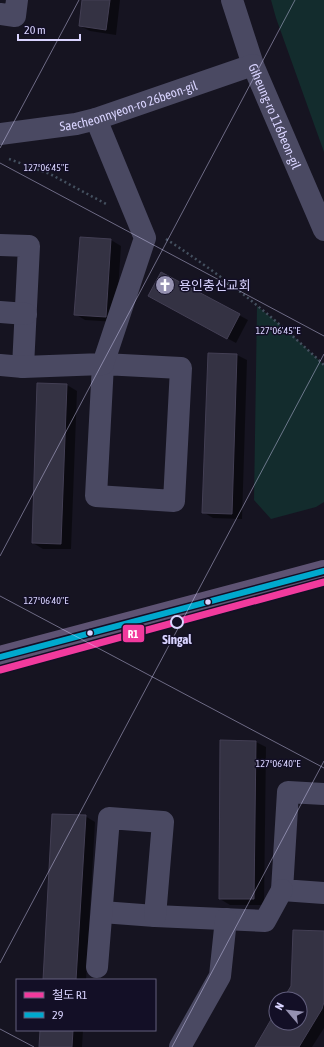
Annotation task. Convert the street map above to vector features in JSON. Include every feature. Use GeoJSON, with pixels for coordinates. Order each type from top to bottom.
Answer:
{"type":"FeatureCollection","features":[{"type":"Feature","properties":{"kind":"main road"},"geometry":{"type":"LineString","coordinates":[[0,657],[324,570]]}},
{"type":"Feature","properties":{"kind":"street"},"geometry":{"type":"LineString","coordinates":[[0,14],[16,16],[17,0]]}},
{"type":"Feature","properties":{"kind":"street","name":"Giheung-ro 116beon-gil"},"geometry":{"type":"LineString","coordinates":[[232,0],[253,65],[324,230]]}},
{"type":"Feature","properties":{"kind":"street","name":"Saecheonnyeon-ro 26beon-gil"},"geometry":{"type":"LineString","coordinates":[[0,134],[76,124],[96,119],[253,65]]}},
{"type":"Feature","properties":{"kind":"street"},"geometry":{"type":"LineString","coordinates":[[0,365],[23,367],[103,364],[181,368],[174,501],[96,496],[103,364],[145,238],[96,119]]}},
{"type":"Feature","properties":{"kind":"street"},"geometry":{"type":"LineString","coordinates":[[0,245],[29,246],[23,367]]}},
{"type":"Feature","properties":{"kind":"street"},"geometry":{"type":"LineString","coordinates":[[0,312],[26,314]]}},
{"type":"Feature","properties":{"kind":"street"},"geometry":{"type":"LineString","coordinates":[[102,912],[265,921],[282,890],[288,792],[324,794]]}},
{"type":"Feature","properties":{"kind":"street"},"geometry":{"type":"LineString","coordinates":[[97,967],[109,818],[163,822],[155,916]]}},
{"type":"Feature","properties":{"kind":"street"},"geometry":{"type":"LineString","coordinates":[[282,890],[324,893]]}},
{"type":"Feature","properties":{"kind":"street"},"geometry":{"type":"LineString","coordinates":[[180,1047],[220,976],[226,919]]}},
{"type":"Feature","properties":{"kind":"path"},"geometry":{"type":"LineString","coordinates":[[9,158],[50,174],[178,246],[233,286],[291,334],[324,365]]}},
{"type":"Feature","properties":{"kind":"green space"},"geometry":{"type":"Polygon","coordinates":[[[271,0],[324,0],[324,152],[276,18],[271,0]]]}},
{"type":"Feature","properties":{"kind":"green space"},"geometry":{"type":"Polygon","coordinates":[[[257,306],[291,334],[324,365],[324,502],[316,507],[271,519],[254,500],[257,306]]]}},
{"type":"Feature","properties":{"kind":"building"},"geometry":{"type":"Polygon","coordinates":[[[82,0],[110,0],[106,30],[79,26],[82,0]]]}},
{"type":"Feature","properties":{"kind":"building"},"geometry":{"type":"Polygon","coordinates":[[[80,237],[111,239],[106,317],[74,315],[80,237]]]}},
{"type":"Feature","properties":{"kind":"building"},"geometry":{"type":"Polygon","coordinates":[[[161,272],[240,314],[227,339],[148,296],[161,272]]]}},
{"type":"Feature","properties":{"kind":"building"},"geometry":{"type":"Polygon","coordinates":[[[208,353],[237,354],[232,514],[202,513],[208,353]]]}},
{"type":"Feature","properties":{"kind":"building"},"geometry":{"type":"Polygon","coordinates":[[[37,383],[67,384],[61,544],[32,543],[37,383]]]}},
{"type":"Feature","properties":{"kind":"building"},"geometry":{"type":"Polygon","coordinates":[[[220,740],[256,741],[254,899],[219,899],[220,740]]]}},
{"type":"Feature","properties":{"kind":"building"},"geometry":{"type":"Polygon","coordinates":[[[52,814],[86,815],[76,979],[43,979],[52,814]]]}},
{"type":"Feature","properties":{"kind":"building"},"geometry":{"type":"Polygon","coordinates":[[[293,930],[324,931],[324,1002],[322,1009],[299,1047],[255,1047],[268,1025],[268,1031],[308,1031],[308,991],[288,991],[291,986],[293,930]]]}},
{"type":"Feature","properties":{"kind":"building"},"geometry":{"type":"Polygon","coordinates":[[[40,1031],[73,1031],[72,1047],[39,1047],[40,1031]]]}},
{"type":"Feature","properties":{"kind":"rail line","name":"R1"},"geometry":{"type":"LineString","coordinates":[[0,670],[324,582]]}},
{"type":"Feature","properties":{"kind":"transit line","name":"29"},"geometry":{"type":"LineString","coordinates":[[0,657],[324,571]]}},
{"type":"Feature","properties":{"kind":"place","name":"용인충신교회"},"geometry":{"type":"Point","coordinates":[165,285]}},
{"type":"Feature","properties":{"kind":"place","name":"Singal"},"geometry":{"type":"Point","coordinates":[177,622]}}]}
